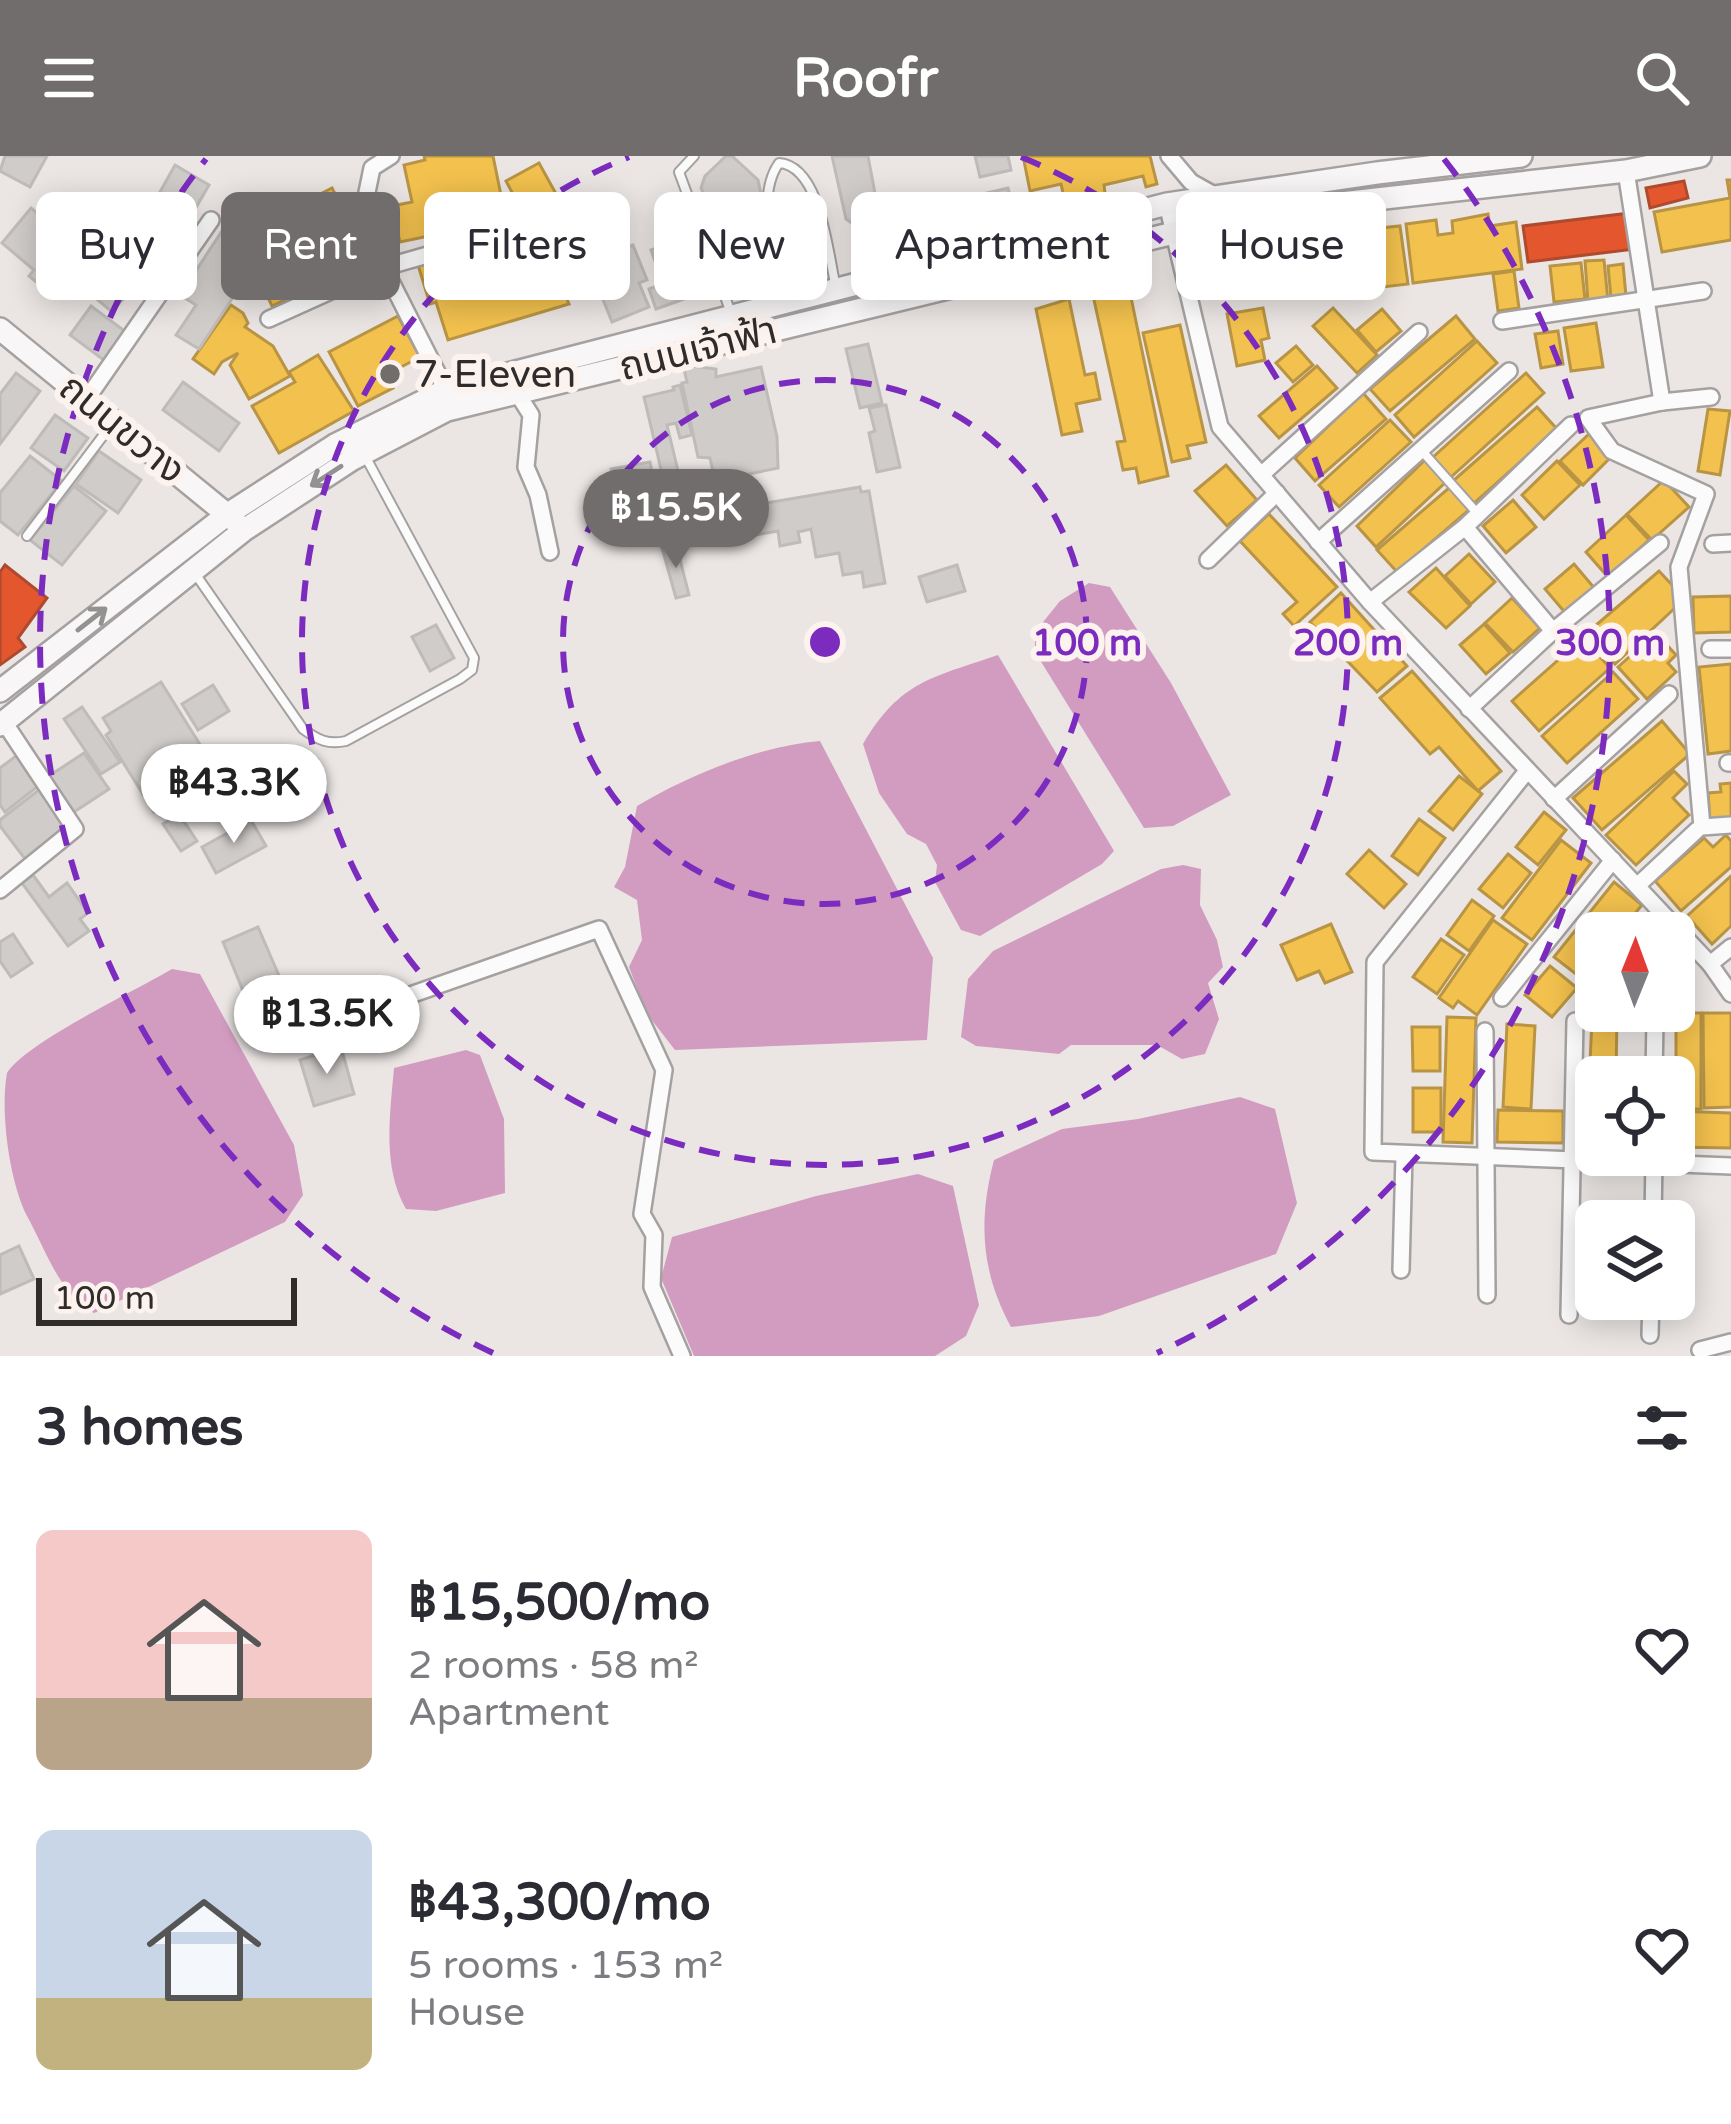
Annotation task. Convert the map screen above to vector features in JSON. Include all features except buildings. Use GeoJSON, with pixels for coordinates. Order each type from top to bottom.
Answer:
{"type":"FeatureCollection","features":[{"type":"Feature","properties":{"kind":"main road","name":"ถนนเจ้าฟ้า"},"geometry":{"type":"LineString","coordinates":[[1242,192],[1377,164],[1521,156]]}},
{"type":"Feature","properties":{"kind":"main road","name":"ถนนเจ้าฟ้า"},"geometry":{"type":"LineString","coordinates":[[2,723],[193,571],[236,522],[447,410],[1260,212],[1626,171],[1700,156]]}},
{"type":"Feature","properties":{"kind":"main road","name":"ถนนเจ้าฟ้า"},"geometry":{"type":"LineString","coordinates":[[0,691],[236,522],[334,445],[446,390],[1176,203]]}},
{"type":"Feature","properties":{"kind":"main road","name":"ถนนขวาง"},"geometry":{"type":"LineString","coordinates":[[0,329],[236,522]]}},
{"type":"Feature","properties":{"kind":"street"},"geometry":{"type":"LineString","coordinates":[[367,192],[372,168],[391,156]]}},
{"type":"Feature","properties":{"kind":"street"},"geometry":{"type":"LineString","coordinates":[[1169,156],[1191,182],[1209,192]]}},
{"type":"Feature","properties":{"kind":"street"},"geometry":{"type":"LineString","coordinates":[[1626,171],[1662,402]]}},
{"type":"Feature","properties":{"kind":"street"},"geometry":{"type":"LineString","coordinates":[[1167,204],[1220,427],[1468,710],[1661,912]]}},
{"type":"Feature","properties":{"kind":"street"},"geometry":{"type":"LineString","coordinates":[[86,400],[211,220]]}},
{"type":"Feature","properties":{"kind":"street"},"geometry":{"type":"LineString","coordinates":[[1502,321],[1703,291]]}},
{"type":"Feature","properties":{"kind":"street"},"geometry":{"type":"LineString","coordinates":[[269,320],[312,300]]}},
{"type":"Feature","properties":{"kind":"street"},"geometry":{"type":"LineString","coordinates":[[399,300],[446,390]]}},
{"type":"Feature","properties":{"kind":"street"},"geometry":{"type":"LineString","coordinates":[[1261,475],[1419,332]]}},
{"type":"Feature","properties":{"kind":"street"},"geometry":{"type":"LineString","coordinates":[[1318,542],[1509,371]]}},
{"type":"Feature","properties":{"kind":"street"},"geometry":{"type":"LineString","coordinates":[[517,393],[531,415],[526,467],[538,495],[550,552]]}},
{"type":"Feature","properties":{"kind":"street"},"geometry":{"type":"LineString","coordinates":[[1711,397],[1588,418],[1612,451],[1706,494],[1679,567],[1702,827],[1731,825]]}},
{"type":"Feature","properties":{"kind":"street"},"geometry":{"type":"LineString","coordinates":[[1370,602],[1465,527],[1571,425]]}},
{"type":"Feature","properties":{"kind":"street"},"geometry":{"type":"LineString","coordinates":[[1208,560],[1277,493]]}},
{"type":"Feature","properties":{"kind":"street"},"geometry":{"type":"LineString","coordinates":[[1465,527],[1553,631]]}},
{"type":"Feature","properties":{"kind":"street"},"geometry":{"type":"LineString","coordinates":[[1468,710],[1553,631],[1660,543]]}},
{"type":"Feature","properties":{"kind":"street"},"geometry":{"type":"LineString","coordinates":[[1713,544],[1731,543]]}},
{"type":"Feature","properties":{"kind":"street"},"geometry":{"type":"LineString","coordinates":[[1710,650],[1731,649]]}},
{"type":"Feature","properties":{"kind":"street"},"geometry":{"type":"LineString","coordinates":[[1554,799],[1669,694]]}},
{"type":"Feature","properties":{"kind":"street"},"geometry":{"type":"LineString","coordinates":[[0,890],[75,829],[2,723]]}},
{"type":"Feature","properties":{"kind":"street"},"geometry":{"type":"LineString","coordinates":[[1527,771],[1375,962],[1373,1152],[1575,1160]]}},
{"type":"Feature","properties":{"kind":"street"},"geometry":{"type":"LineString","coordinates":[[1637,886],[1697,830]]}},
{"type":"Feature","properties":{"kind":"street"},"geometry":{"type":"LineString","coordinates":[[1502,998],[1613,860]]}},
{"type":"Feature","properties":{"kind":"street"},"geometry":{"type":"LineString","coordinates":[[330,1023],[599,929],[664,1070],[642,1214],[654,1235],[652,1288],[682,1356]]}},
{"type":"Feature","properties":{"kind":"street"},"geometry":{"type":"LineString","coordinates":[[1710,964],[1731,947]]}},
{"type":"Feature","properties":{"kind":"street"},"geometry":{"type":"LineString","coordinates":[[1695,949],[1731,994]]}},
{"type":"Feature","properties":{"kind":"street"},"geometry":{"type":"LineString","coordinates":[[1569,1315],[1575,1021]]}},
{"type":"Feature","properties":{"kind":"street"},"geometry":{"type":"LineString","coordinates":[[1485,1031],[1487,1295]]}},
{"type":"Feature","properties":{"kind":"street"},"geometry":{"type":"LineString","coordinates":[[1401,1270],[1404,1155]]}},
{"type":"Feature","properties":{"kind":"street"},"geometry":{"type":"LineString","coordinates":[[1695,1163],[1731,1166]]}},
{"type":"Feature","properties":{"kind":"street"},"geometry":{"type":"LineString","coordinates":[[1650,1320],[1650,1335]]}},
{"type":"Feature","properties":{"kind":"street"},"geometry":{"type":"LineString","coordinates":[[1700,1350],[1731,1342]]}},
{"type":"Feature","properties":{"kind":"lane"},"geometry":{"type":"LineString","coordinates":[[694,156],[679,172],[731,314]]}},
{"type":"Feature","properties":{"kind":"lane"},"geometry":{"type":"LineString","coordinates":[[783,302],[766,196],[769,177],[779,163],[793,164],[809,178],[836,288]]}},
{"type":"Feature","properties":{"kind":"lane"},"geometry":{"type":"LineString","coordinates":[[27,536],[113,423]]}},
{"type":"Feature","properties":{"kind":"lane"},"geometry":{"type":"LineString","coordinates":[[1421,449],[1478,514]]}},
{"type":"Feature","properties":{"kind":"lane"},"geometry":{"type":"LineString","coordinates":[[193,571],[303,729],[319,740],[346,741],[472,670],[474,658],[363,453]]}},
{"type":"Feature","properties":{"kind":"shaded area"},"geometry":{"type":"Polygon","coordinates":[[[1089,583],[1110,587],[1171,683],[1231,795],[1173,826],[1144,828],[1035,652],[1035,632],[1060,601],[1089,583]]]}},
{"type":"Feature","properties":{"kind":"shaded area"},"geometry":{"type":"Polygon","coordinates":[[[998,655],[1114,851],[1102,864],[980,936],[961,930],[935,882],[937,865],[926,844],[907,834],[879,793],[863,744],[891,706],[920,684],[998,655]]]}},
{"type":"Feature","properties":{"kind":"shaded area"},"geometry":{"type":"Polygon","coordinates":[[[820,741],[933,958],[927,1040],[675,1050],[647,1014],[629,967],[642,940],[637,900],[614,887],[625,867],[637,806],[725,764],[820,741]]]}},
{"type":"Feature","properties":{"kind":"shaded area"},"geometry":{"type":"Polygon","coordinates":[[[1183,865],[1201,869],[1200,905],[1217,940],[1223,967],[1208,983],[1219,1019],[1205,1054],[1182,1059],[1157,1045],[1071,1045],[1059,1054],[976,1046],[961,1037],[968,979],[993,951],[1161,869],[1183,865]]]}},
{"type":"Feature","properties":{"kind":"shaded area"},"geometry":{"type":"Polygon","coordinates":[[[172,969],[200,974],[294,1145],[303,1195],[285,1222],[94,1313],[62,1283],[21,1201],[6,1125],[7,1073],[58,1032],[172,969]]]}},
{"type":"Feature","properties":{"kind":"shaded area"},"geometry":{"type":"Polygon","coordinates":[[[466,1050],[480,1055],[504,1119],[505,1193],[436,1211],[406,1209],[391,1158],[394,1068],[466,1050]]]}},
{"type":"Feature","properties":{"kind":"shaded area"},"geometry":{"type":"Polygon","coordinates":[[[1240,1097],[1275,1109],[1297,1203],[1276,1254],[1099,1316],[1011,1327],[993,1286],[985,1246],[994,1160],[1062,1129],[1138,1119],[1240,1097]]]}},
{"type":"Feature","properties":{"kind":"shaded area"},"geometry":{"type":"Polygon","coordinates":[[[918,1174],[953,1186],[979,1305],[966,1336],[935,1356],[694,1356],[661,1278],[672,1237],[816,1196],[918,1174]]]}},
{"type":"Feature","properties":{"kind":"place","name":"7-Eleven"},"geometry":{"type":"Point","coordinates":[390,374]}}]}
